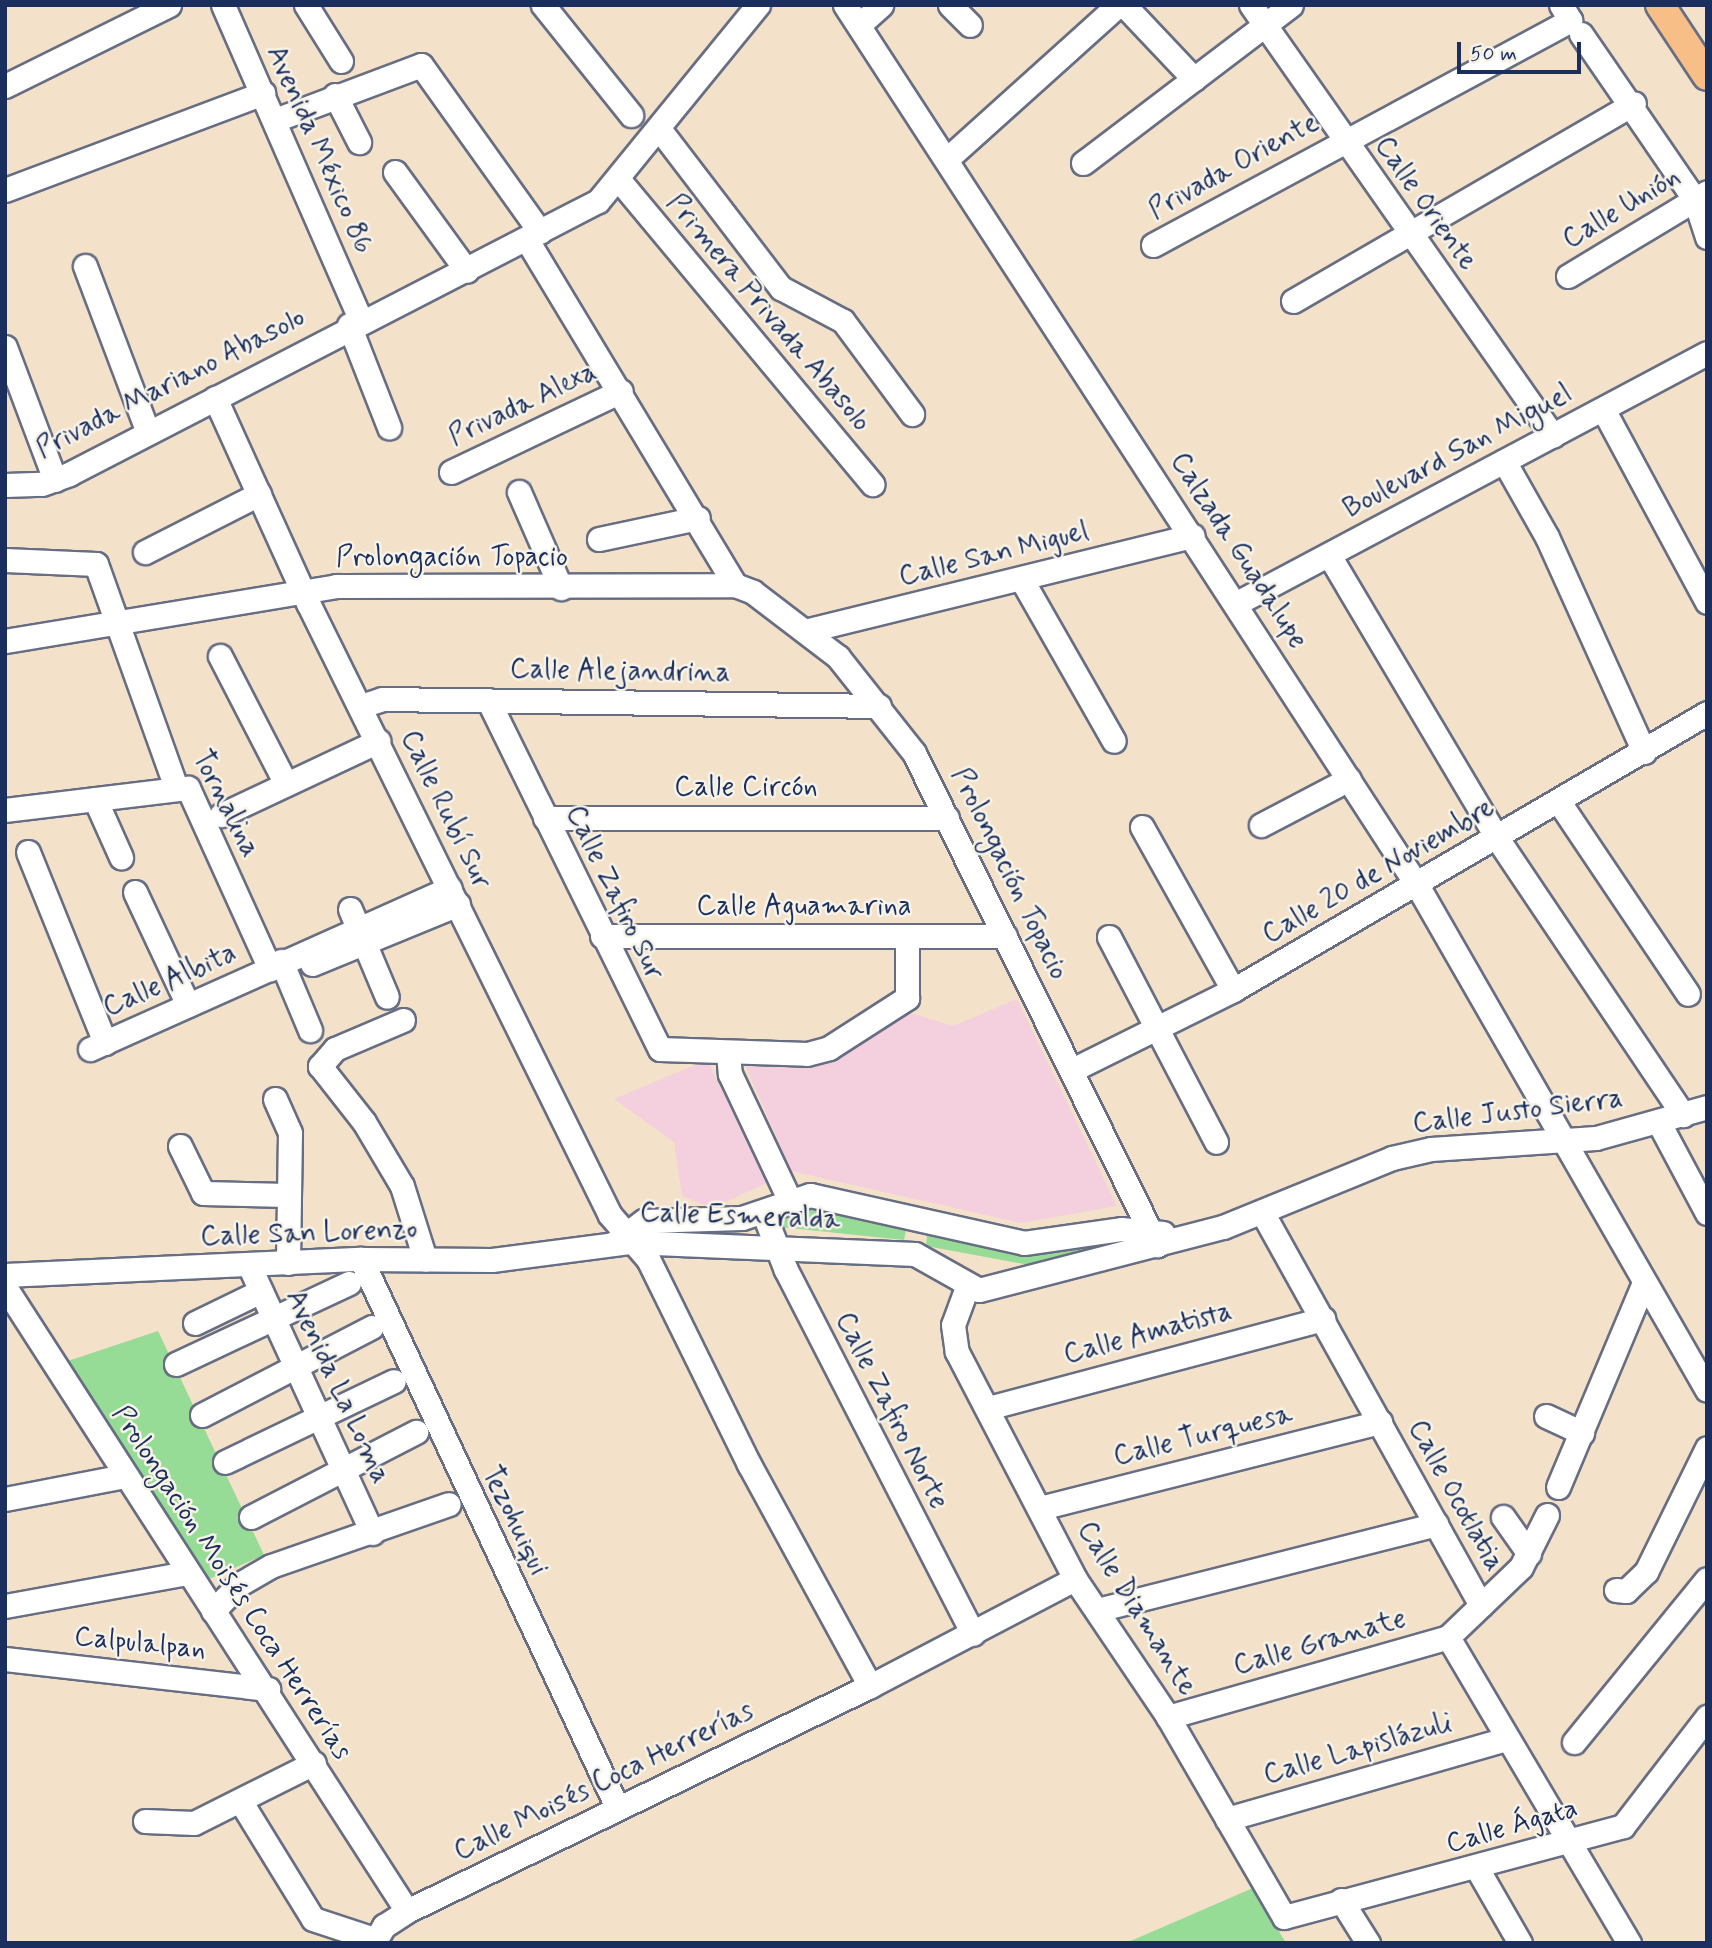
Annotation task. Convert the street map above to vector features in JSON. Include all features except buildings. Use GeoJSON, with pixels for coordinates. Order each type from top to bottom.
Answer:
{"type":"FeatureCollection","features":[{"type":"Feature","properties":{"kind":"main road"},"geometry":{"type":"LineString","coordinates":[[1660,5],[1707,76]]}},
{"type":"Feature","properties":{"kind":"street"},"geometry":{"type":"LineString","coordinates":[[5,86],[169,5]]}},
{"type":"Feature","properties":{"kind":"street"},"geometry":{"type":"LineString","coordinates":[[306,5],[341,61]]}},
{"type":"Feature","properties":{"kind":"street"},"geometry":{"type":"LineString","coordinates":[[543,5],[631,115]]}},
{"type":"Feature","properties":{"kind":"street","name":"Privada Mariano Abasolo"},"geometry":{"type":"LineString","coordinates":[[5,485],[55,480],[355,322],[467,271],[601,198],[660,130],[758,5]]}},
{"type":"Feature","properties":{"kind":"street","name":"Calzada Guadalupe"},"geometry":{"type":"LineString","coordinates":[[845,5],[1237,603],[1417,885],[1566,1140],[1707,1390]]}},
{"type":"Feature","properties":{"kind":"street"},"geometry":{"type":"LineString","coordinates":[[859,24],[881,5]]}},
{"type":"Feature","properties":{"kind":"street"},"geometry":{"type":"LineString","coordinates":[[950,5],[970,24]]}},
{"type":"Feature","properties":{"kind":"street"},"geometry":{"type":"LineString","coordinates":[[947,159],[1118,5]]}},
{"type":"Feature","properties":{"kind":"street"},"geometry":{"type":"LineString","coordinates":[[1124,5],[1194,79]]}},
{"type":"Feature","properties":{"kind":"street","name":"Calle Oriente"},"geometry":{"type":"LineString","coordinates":[[1251,5],[1553,436]]}},
{"type":"Feature","properties":{"kind":"street"},"geometry":{"type":"LineString","coordinates":[[1083,163],[1292,5]]}},
{"type":"Feature","properties":{"kind":"street","name":"Avenida México 86"},"geometry":{"type":"LineString","coordinates":[[230,7],[355,322],[389,427]]}},
{"type":"Feature","properties":{"kind":"street"},"geometry":{"type":"LineString","coordinates":[[1571,20],[1701,196],[1707,237]]}},
{"type":"Feature","properties":{"kind":"street","name":"Privada Oriente"},"geometry":{"type":"LineString","coordinates":[[1153,245],[1571,20]]}},
{"type":"Feature","properties":{"kind":"street","name":"Prolongación Topacio"},"geometry":{"type":"LineString","coordinates":[[275,120],[413,65],[425,67],[534,236],[621,391],[736,585],[809,630],[879,706],[914,753],[1155,1238]]}},
{"type":"Feature","properties":{"kind":"street"},"geometry":{"type":"LineString","coordinates":[[5,190],[263,93]]}},
{"type":"Feature","properties":{"kind":"street"},"geometry":{"type":"LineString","coordinates":[[335,95],[359,142]]}},
{"type":"Feature","properties":{"kind":"street"},"geometry":{"type":"LineString","coordinates":[[1293,301],[1634,103]]}},
{"type":"Feature","properties":{"kind":"street","name":"Primera Privada Abasolo"},"geometry":{"type":"LineString","coordinates":[[660,130],[780,288],[843,321],[912,414]]}},
{"type":"Feature","properties":{"kind":"street"},"geometry":{"type":"LineString","coordinates":[[395,172],[467,271]]}},
{"type":"Feature","properties":{"kind":"street","name":"Primera Privada Abasolo"},"geometry":{"type":"LineString","coordinates":[[619,180],[872,484]]}},
{"type":"Feature","properties":{"kind":"street","name":"Calle Unión"},"geometry":{"type":"LineString","coordinates":[[1568,276],[1701,196]]}},
{"type":"Feature","properties":{"kind":"street"},"geometry":{"type":"LineString","coordinates":[[85,266],[148,433]]}},
{"type":"Feature","properties":{"kind":"street"},"geometry":{"type":"LineString","coordinates":[[5,347],[55,480]]}},
{"type":"Feature","properties":{"kind":"street","name":"Boulevard San Miguel"},"geometry":{"type":"LineString","coordinates":[[1237,603],[1707,353]]}},
{"type":"Feature","properties":{"kind":"street","name":"Privada Alexa"},"geometry":{"type":"LineString","coordinates":[[451,472],[621,391]]}},
{"type":"Feature","properties":{"kind":"street","name":"Calle Rubí Sur"},"geometry":{"type":"LineString","coordinates":[[215,398],[304,594],[622,1239],[648,1259],[749,1464],[870,1686]]}},
{"type":"Feature","properties":{"kind":"street"},"geometry":{"type":"LineString","coordinates":[[1603,409],[1707,602]]}},
{"type":"Feature","properties":{"kind":"street"},"geometry":{"type":"LineString","coordinates":[[1504,461],[1547,537],[1644,752]]}},
{"type":"Feature","properties":{"kind":"street"},"geometry":{"type":"LineString","coordinates":[[519,492],[561,588]]}},
{"type":"Feature","properties":{"kind":"street"},"geometry":{"type":"LineString","coordinates":[[145,552],[259,494]]}},
{"type":"Feature","properties":{"kind":"street"},"geometry":{"type":"LineString","coordinates":[[599,538],[698,518]]}},
{"type":"Feature","properties":{"kind":"street","name":"Calle San Miguel"},"geometry":{"type":"LineString","coordinates":[[809,630],[1193,536]]}},
{"type":"Feature","properties":{"kind":"street"},"geometry":{"type":"LineString","coordinates":[[1329,555],[1497,838],[1684,1115]]}},
{"type":"Feature","properties":{"kind":"street","name":"Tornalina"},"geometry":{"type":"LineString","coordinates":[[5,559],[91,561],[177,788],[191,791],[310,1030]]}},
{"type":"Feature","properties":{"kind":"street"},"geometry":{"type":"LineString","coordinates":[[1022,580],[1114,741]]}},
{"type":"Feature","properties":{"kind":"street","name":"Prolongación Topacio"},"geometry":{"type":"LineString","coordinates":[[5,641],[115,626],[304,594],[336,586],[561,588],[736,585]]}},
{"type":"Feature","properties":{"kind":"street"},"geometry":{"type":"LineString","coordinates":[[220,656],[286,784]]}},
{"type":"Feature","properties":{"kind":"street","name":"Calle Alejandrina"},"geometry":{"type":"LineString","coordinates":[[360,706],[382,699],[879,706]]}},
{"type":"Feature","properties":{"kind":"street","name":"Calle Zafiro Sur"},"geometry":{"type":"LineString","coordinates":[[488,700],[656,1046],[728,1053]]}},
{"type":"Feature","properties":{"kind":"street","name":"Calle 20 de Noviembre"},"geometry":{"type":"LineString","coordinates":[[1073,1069],[1159,1029],[1233,990],[1417,885],[1707,713]]}},
{"type":"Feature","properties":{"kind":"street"},"geometry":{"type":"LineString","coordinates":[[221,815],[378,741]]}},
{"type":"Feature","properties":{"kind":"street"},"geometry":{"type":"LineString","coordinates":[[1262,825],[1349,779]]}},
{"type":"Feature","properties":{"kind":"street"},"geometry":{"type":"LineString","coordinates":[[5,810],[177,788]]}},
{"type":"Feature","properties":{"kind":"street"},"geometry":{"type":"LineString","coordinates":[[95,799],[121,856]]}},
{"type":"Feature","properties":{"kind":"street"},"geometry":{"type":"LineString","coordinates":[[1559,802],[1688,995]]}},
{"type":"Feature","properties":{"kind":"street","name":"Calle Circón"},"geometry":{"type":"LineString","coordinates":[[545,818],[947,818]]}},
{"type":"Feature","properties":{"kind":"street"},"geometry":{"type":"LineString","coordinates":[[1142,827],[1233,990]]}},
{"type":"Feature","properties":{"kind":"street","name":"Calle Albita"},"geometry":{"type":"LineString","coordinates":[[28,852],[97,1046],[277,967],[358,927],[454,896]]}},
{"type":"Feature","properties":{"kind":"street"},"geometry":{"type":"LineString","coordinates":[[135,892],[188,1005]]}},
{"type":"Feature","properties":{"kind":"street"},"geometry":{"type":"LineString","coordinates":[[358,927],[387,997]]}},
{"type":"Feature","properties":{"kind":"street","name":"Calle Aguamarina"},"geometry":{"type":"LineString","coordinates":[[602,936],[907,939],[1005,936]]}},
{"type":"Feature","properties":{"kind":"street"},"geometry":{"type":"LineString","coordinates":[[1109,937],[1216,1142]]}},
{"type":"Feature","properties":{"kind":"street"},"geometry":{"type":"LineString","coordinates":[[789,1199],[730,1074],[728,1053],[818,1052],[901,1004],[909,993],[907,939]]}},
{"type":"Feature","properties":{"kind":"street"},"geometry":{"type":"LineString","coordinates":[[403,1020],[335,1049],[320,1066],[364,1122],[402,1186],[425,1259]]}},
{"type":"Feature","properties":{"kind":"street"},"geometry":{"type":"LineString","coordinates":[[275,1099],[289,1125],[288,1263]]}},
{"type":"Feature","properties":{"kind":"street","name":"Calle Justo Sierra"},"geometry":{"type":"LineString","coordinates":[[1155,1238],[1181,1236],[1262,1212],[1392,1158],[1566,1140],[1659,1123],[1707,1107]]}},
{"type":"Feature","properties":{"kind":"street"},"geometry":{"type":"LineString","coordinates":[[1659,1123],[1707,1213]]}},
{"type":"Feature","properties":{"kind":"street"},"geometry":{"type":"LineString","coordinates":[[180,1146],[203,1193],[287,1195]]}},
{"type":"Feature","properties":{"kind":"street","name":"Calle Esmeralda"},"geometry":{"type":"LineString","coordinates":[[622,1239],[644,1220],[726,1220],[762,1212],[789,1199],[819,1196],[1024,1243],[1121,1228],[1155,1238]]}},
{"type":"Feature","properties":{"kind":"street","name":"Calle Zafiro Norte"},"geometry":{"type":"LineString","coordinates":[[762,1212],[973,1634]]}},
{"type":"Feature","properties":{"kind":"street","name":"Calle Ocotlatia"},"geometry":{"type":"LineString","coordinates":[[1262,1212],[1481,1605],[1448,1637]]}},
{"type":"Feature","properties":{"kind":"street"},"geometry":{"type":"LineString","coordinates":[[915,1254],[921,1221]]}},
{"type":"Feature","properties":{"kind":"street"},"geometry":{"type":"LineString","coordinates":[[967,1287],[987,1289],[1155,1238]]}},
{"type":"Feature","properties":{"kind":"street","name":"Calle Esmeralda"},"geometry":{"type":"LineString","coordinates":[[622,1239],[915,1254],[967,1287]]}},
{"type":"Feature","properties":{"kind":"street","name":"Calle San Lorenzo"},"geometry":{"type":"LineString","coordinates":[[5,1275],[361,1259],[542,1258],[622,1239]]}},
{"type":"Feature","properties":{"kind":"street","name":"Tezohuiqui"},"geometry":{"type":"LineString","coordinates":[[361,1259],[617,1807]]}},
{"type":"Feature","properties":{"kind":"street","name":"Avenida La Loma"},"geometry":{"type":"LineString","coordinates":[[249,1265],[342,1475],[372,1533]]}},
{"type":"Feature","properties":{"kind":"street"},"geometry":{"type":"LineString","coordinates":[[1558,1487],[1644,1282]]}},
{"type":"Feature","properties":{"kind":"street"},"geometry":{"type":"LineString","coordinates":[[176,1364],[349,1283]]}},
{"type":"Feature","properties":{"kind":"street","name":"Prolongación Moisés Coca Herrerías"},"geometry":{"type":"LineString","coordinates":[[5,1287],[186,1573],[268,1689],[407,1911]]}},
{"type":"Feature","properties":{"kind":"street","name":"Calle Diamante"},"geometry":{"type":"LineString","coordinates":[[967,1287],[954,1340],[988,1408],[1075,1579],[1168,1717],[1284,1917]]}},
{"type":"Feature","properties":{"kind":"street"},"geometry":{"type":"LineString","coordinates":[[195,1323],[261,1291]]}},
{"type":"Feature","properties":{"kind":"street","name":"Calle Amatista"},"geometry":{"type":"LineString","coordinates":[[988,1408],[1323,1319]]}},
{"type":"Feature","properties":{"kind":"street"},"geometry":{"type":"LineString","coordinates":[[202,1415],[372,1327]]}},
{"type":"Feature","properties":{"kind":"street"},"geometry":{"type":"LineString","coordinates":[[225,1462],[318,1420],[394,1381]]}},
{"type":"Feature","properties":{"kind":"street"},"geometry":{"type":"LineString","coordinates":[[1546,1416],[1582,1433]]}},
{"type":"Feature","properties":{"kind":"street","name":"Calle Turquesa"},"geometry":{"type":"LineString","coordinates":[[1040,1508],[1380,1422]]}},
{"type":"Feature","properties":{"kind":"street"},"geometry":{"type":"LineString","coordinates":[[251,1517],[342,1475],[416,1432]]}},
{"type":"Feature","properties":{"kind":"street"},"geometry":{"type":"LineString","coordinates":[[1616,1590],[1626,1591],[1646,1572],[1707,1448]]}},
{"type":"Feature","properties":{"kind":"street"},"geometry":{"type":"LineString","coordinates":[[5,1499],[124,1476]]}},
{"type":"Feature","properties":{"kind":"street"},"geometry":{"type":"LineString","coordinates":[[213,1611],[239,1585],[271,1566],[449,1504]]}},
{"type":"Feature","properties":{"kind":"street"},"geometry":{"type":"LineString","coordinates":[[1481,1605],[1500,1592],[1529,1555],[1547,1515]]}},
{"type":"Feature","properties":{"kind":"street"},"geometry":{"type":"LineString","coordinates":[[1503,1517],[1529,1555]]}},
{"type":"Feature","properties":{"kind":"street"},"geometry":{"type":"LineString","coordinates":[[1097,1610],[1436,1524]]}},
{"type":"Feature","properties":{"kind":"street"},"geometry":{"type":"LineString","coordinates":[[5,1606],[186,1573]]}},
{"type":"Feature","properties":{"kind":"street","name":"Calle Moisés Coca Herrerías"},"geometry":{"type":"LineString","coordinates":[[374,1941],[407,1911],[870,1686],[1075,1579]]}},
{"type":"Feature","properties":{"kind":"street"},"geometry":{"type":"LineString","coordinates":[[1574,1742],[1707,1579]]}},
{"type":"Feature","properties":{"kind":"street"},"geometry":{"type":"LineString","coordinates":[[1448,1637],[1629,1943]]}},
{"type":"Feature","properties":{"kind":"street","name":"Calle Granate"},"geometry":{"type":"LineString","coordinates":[[1168,1717],[1448,1637]]}},
{"type":"Feature","properties":{"kind":"street","name":"Calpulalpan"},"geometry":{"type":"LineString","coordinates":[[5,1659],[268,1689]]}},
{"type":"Feature","properties":{"kind":"street","name":"Calle Ágata"},"geometry":{"type":"LineString","coordinates":[[1284,1917],[1341,1900],[1478,1870],[1623,1826],[1707,1717]]}},
{"type":"Feature","properties":{"kind":"street","name":"Calle Lapislázuli"},"geometry":{"type":"LineString","coordinates":[[1227,1819],[1506,1739]]}},
{"type":"Feature","properties":{"kind":"street"},"geometry":{"type":"LineString","coordinates":[[145,1821],[194,1823],[241,1802],[314,1763]]}},
{"type":"Feature","properties":{"kind":"street"},"geometry":{"type":"LineString","coordinates":[[241,1802],[313,1919],[374,1941]]}},
{"type":"Feature","properties":{"kind":"street"},"geometry":{"type":"LineString","coordinates":[[1478,1870],[1520,1943]]}},
{"type":"Feature","properties":{"kind":"street"},"geometry":{"type":"LineString","coordinates":[[1341,1900],[1368,1943]]}},
{"type":"Feature","properties":{"kind":"shaded area"},"geometry":{"type":"Polygon","coordinates":[[[1017,999],[1117,1206],[1021,1223],[791,1171],[743,1060],[797,1064],[901,1010],[953,1026],[1017,999]]]}},
{"type":"Feature","properties":{"kind":"shaded area"},"geometry":{"type":"Polygon","coordinates":[[[707,1060],[767,1183],[712,1208],[682,1196],[674,1142],[614,1099],[707,1060]]]}},
{"type":"Feature","properties":{"kind":"green space"},"geometry":{"type":"Polygon","coordinates":[[[792,1200],[908,1220],[904,1240],[780,1227],[774,1208],[792,1200]]]}},
{"type":"Feature","properties":{"kind":"green space"},"geometry":{"type":"Polygon","coordinates":[[[928,1224],[1038,1242],[1121,1242],[1029,1265],[926,1246],[928,1224]]]}},
{"type":"Feature","properties":{"kind":"green space"},"geometry":{"type":"Polygon","coordinates":[[[158,1331],[264,1555],[207,1580],[65,1362],[158,1331]]]}},
{"type":"Feature","properties":{"kind":"green space"},"geometry":{"type":"Polygon","coordinates":[[[1253,1888],[1286,1943],[1126,1943],[1253,1888]]]}}]}
